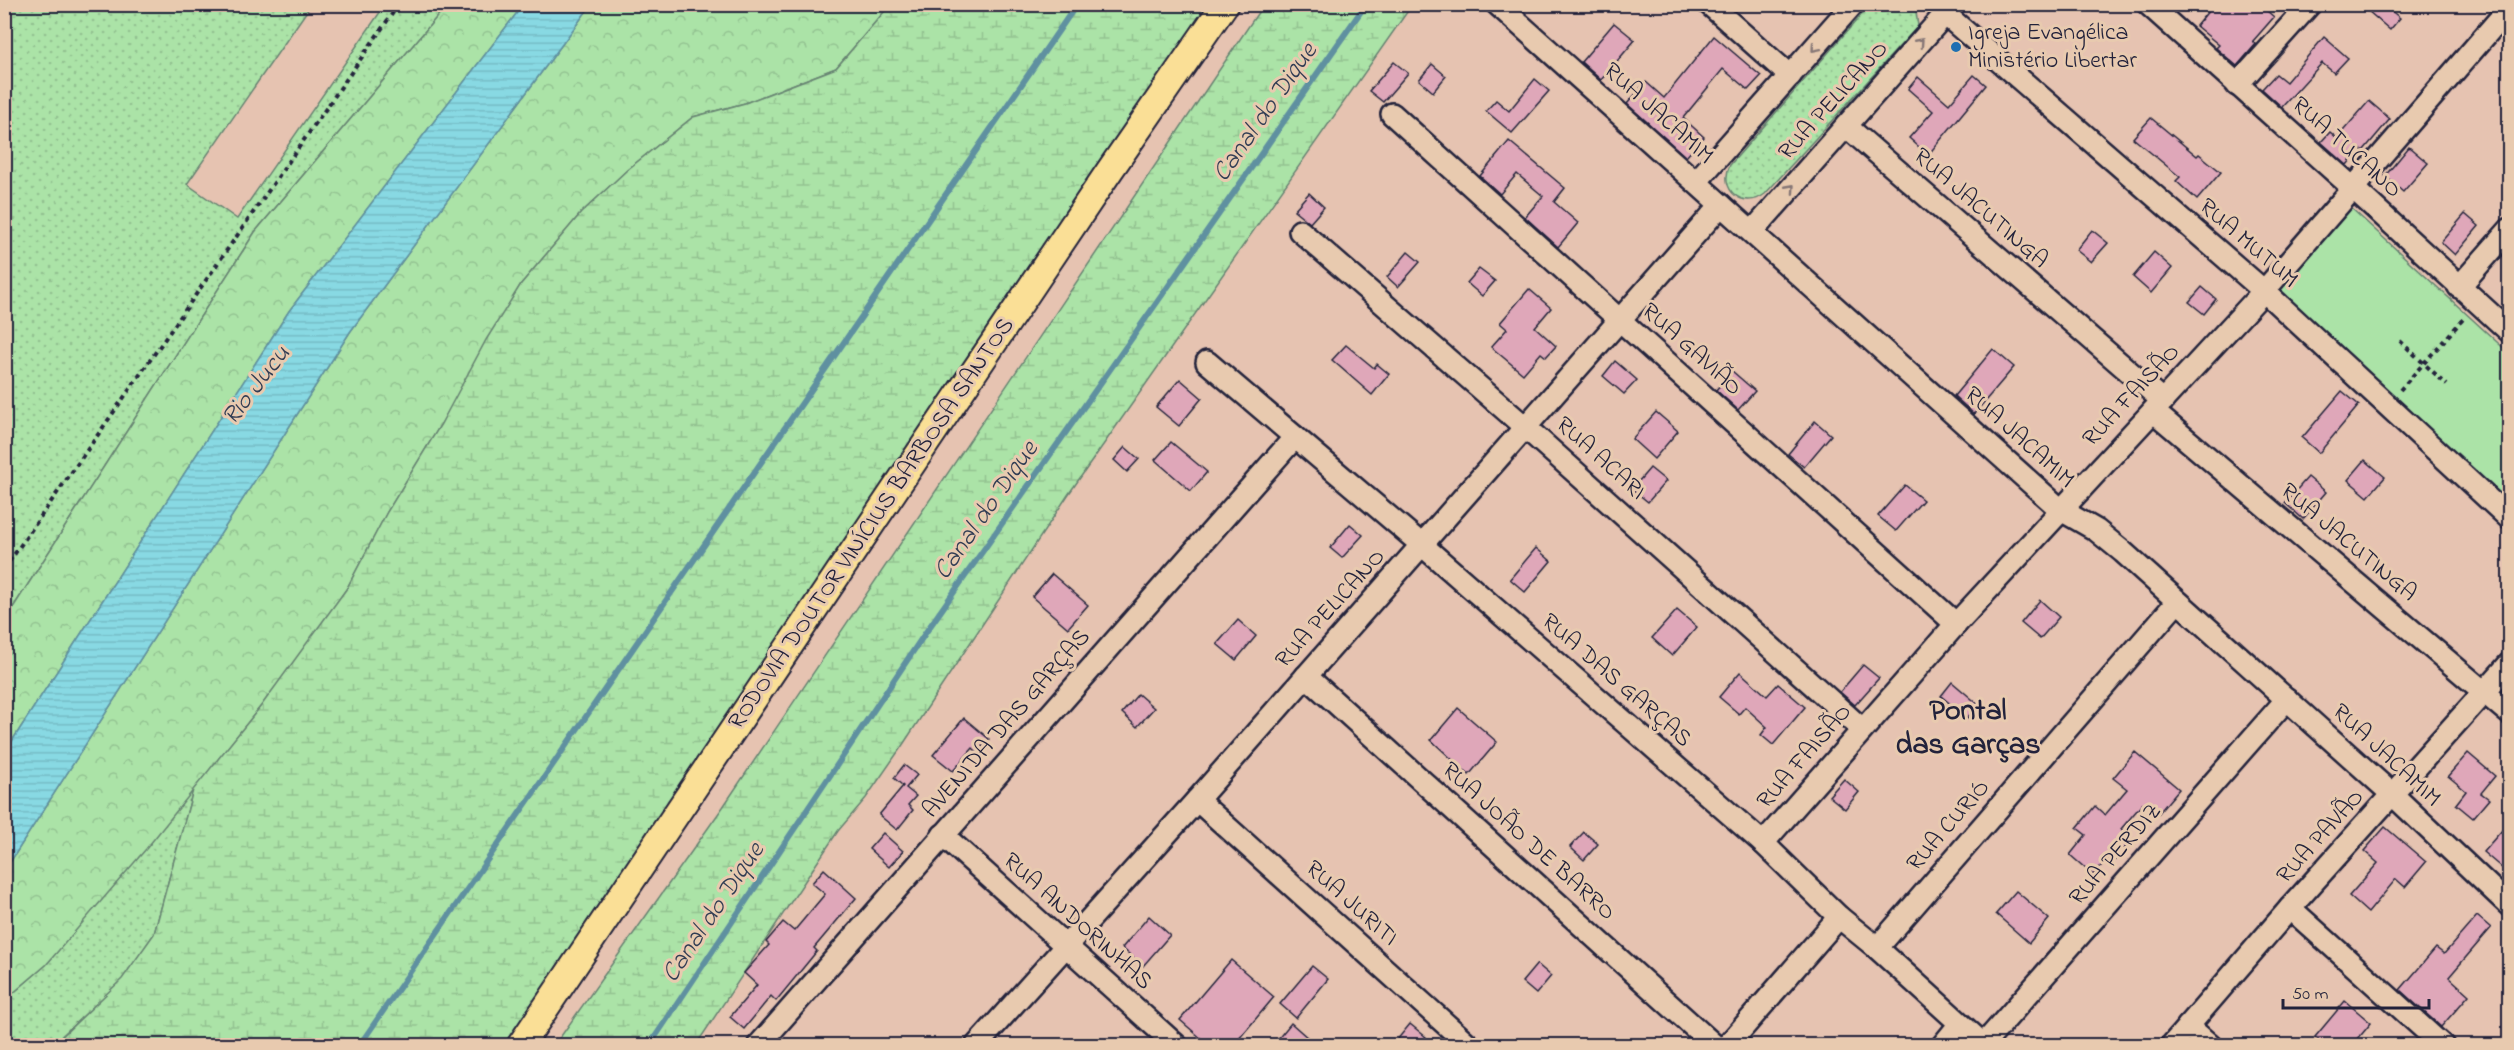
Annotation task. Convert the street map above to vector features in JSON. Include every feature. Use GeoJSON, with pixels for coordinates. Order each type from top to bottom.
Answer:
{"type":"FeatureCollection","features":[{"type":"Feature","properties":{"kind":"main road","name":"RODOVIA DOUTOR VINÍCIUS BARBOSA SANTOS"},"geometry":{"type":"LineString","coordinates":[[520,1046],[1110,170],[1225,4]]}},
{"type":"Feature","properties":{"kind":"street","name":"RUA JACAMIM"},"geometry":{"type":"LineString","coordinates":[[1497,4],[2061,510],[2096,530],[2287,699],[2510,906]]}},
{"type":"Feature","properties":{"kind":"street"},"geometry":{"type":"LineString","coordinates":[[1709,4],[1790,76]]}},
{"type":"Feature","properties":{"kind":"street","name":"RUA PELICANO"},"geometry":{"type":"LineString","coordinates":[[1696,182],[1853,4]]}},
{"type":"Feature","properties":{"kind":"street","name":"RUA TUCANO"},"geometry":{"type":"LineString","coordinates":[[2148,4],[2237,86],[2354,188],[2510,332]]}},
{"type":"Feature","properties":{"kind":"street"},"geometry":{"type":"LineString","coordinates":[[2237,86],[2310,4]]}},
{"type":"Feature","properties":{"kind":"street","name":"RUA FAISÃO"},"geometry":{"type":"LineString","coordinates":[[1763,843],[1956,624],[2264,291],[2510,7]]}},
{"type":"Feature","properties":{"kind":"street","name":"RUA PELICANO"},"geometry":{"type":"LineString","coordinates":[[1752,232],[1950,9]]}},
{"type":"Feature","properties":{"kind":"street","name":"RUA MUTUM"},"geometry":{"type":"LineString","coordinates":[[1950,9],[2264,291],[2510,519]]}},
{"type":"Feature","properties":{"kind":"street","name":"RUA GAVIÃO"},"geometry":{"type":"LineString","coordinates":[[1392,114],[1956,624]]}},
{"type":"Feature","properties":{"kind":"street","name":"RUA JACUTINGA"},"geometry":{"type":"LineString","coordinates":[[1846,126],[2158,406],[2510,714]]}},
{"type":"Feature","properties":{"kind":"street","name":"RUA PELICANO"},"geometry":{"type":"LineString","coordinates":[[976,1046],[1197,800],[1721,204]]}},
{"type":"Feature","properties":{"kind":"street"},"geometry":{"type":"LineString","coordinates":[[2459,286],[2510,229]]}},
{"type":"Feature","properties":{"kind":"street","name":"RUA ACARI"},"geometry":{"type":"LineString","coordinates":[[1300,231],[1525,427],[1862,729]]}},
{"type":"Feature","properties":{"kind":"street","name":"RUA DAS GARÇAS"},"geometry":{"type":"LineString","coordinates":[[1207,362],[1422,545],[1763,843],[1839,917],[1877,948],[1984,1045]]}},
{"type":"Feature","properties":{"kind":"street","name":"AVENIDA DAS GARÇAS"},"geometry":{"type":"LineString","coordinates":[[758,1046],[1295,437]]}},
{"type":"Feature","properties":{"kind":"street","name":"RUA CURIÓ"},"geometry":{"type":"LineString","coordinates":[[1877,948],[2177,602]]}},
{"type":"Feature","properties":{"kind":"street","name":"RUA PAVÃO"},"geometry":{"type":"LineString","coordinates":[[2171,1046],[2290,908],[2510,663]]}},
{"type":"Feature","properties":{"kind":"street","name":"RUA JOÃO DE BARRO"},"geometry":{"type":"LineString","coordinates":[[1306,676],[1715,1046]]}},
{"type":"Feature","properties":{"kind":"street","name":"RUA PERDIZ"},"geometry":{"type":"LineString","coordinates":[[1984,1045],[2287,699]]}},
{"type":"Feature","properties":{"kind":"street","name":"RUA JURITI"},"geometry":{"type":"LineString","coordinates":[[1197,800],[1470,1046]]}},
{"type":"Feature","properties":{"kind":"street","name":"RUA ANDORINHAS"},"geometry":{"type":"LineString","coordinates":[[943,835],[1177,1046]]}},
{"type":"Feature","properties":{"kind":"street"},"geometry":{"type":"LineString","coordinates":[[2290,908],[2444,1046]]}},
{"type":"Feature","properties":{"kind":"street"},"geometry":{"type":"LineString","coordinates":[[1727,1046],[1839,917]]}},
{"type":"Feature","properties":{"kind":"street"},"geometry":{"type":"LineString","coordinates":[[1942,1046],[1960,1024]]}},
{"type":"Feature","properties":{"kind":"street"},"geometry":{"type":"LineString","coordinates":[[2188,1026],[2211,1046]]}},
{"type":"Feature","properties":{"kind":"path"},"geometry":{"type":"LineString","coordinates":[[4,569],[399,4]]}},
{"type":"Feature","properties":{"kind":"path"},"geometry":{"type":"LineString","coordinates":[[2394,396],[2465,317]]}},
{"type":"Feature","properties":{"kind":"path"},"geometry":{"type":"LineString","coordinates":[[2400,341],[2447,385]]}},
{"type":"Feature","properties":{"kind":"green space"},"geometry":{"type":"Polygon","coordinates":[[[5,5],[311,5],[187,184],[237,219],[385,5],[447,5],[255,232],[5,620],[5,5]]]}},
{"type":"Feature","properties":{"kind":"green space"},"geometry":{"type":"Polygon","coordinates":[[[447,5],[523,5],[289,311],[5,752],[5,620],[255,232],[447,5]]]}},
{"type":"Feature","properties":{"kind":"green space"},"geometry":{"type":"Polygon","coordinates":[[[591,5],[890,5],[836,68],[745,103],[693,117],[627,170],[581,213],[521,284],[441,424],[387,512],[347,588],[306,647],[146,849],[46,965],[5,1000],[5,870],[350,332],[591,5]]]}},
{"type":"Feature","properties":{"kind":"green space"},"geometry":{"type":"Polygon","coordinates":[[[890,5],[1223,5],[513,1045],[52,1046],[122,979],[154,934],[193,790],[261,706],[347,588],[387,512],[441,424],[486,340],[521,284],[581,213],[627,170],[693,117],[745,103],[836,68],[890,5]]]}},
{"type":"Feature","properties":{"kind":"green space"},"geometry":{"type":"Polygon","coordinates":[[[1263,5],[1412,5],[1068,495],[902,746],[866,798],[838,831],[696,1045],[554,1046],[723,807],[1263,5]]]}},
{"type":"Feature","properties":{"kind":"green space"},"geometry":{"type":"Polygon","coordinates":[[[1870,5],[1915,5],[1918,26],[1765,194],[1757,199],[1749,200],[1735,195],[1727,182],[1730,165],[1870,5]]]}},
{"type":"Feature","properties":{"kind":"green space"},"geometry":{"type":"Polygon","coordinates":[[[2350,207],[2509,353],[2509,503],[2277,287],[2350,207]]]}},
{"type":"Feature","properties":{"kind":"green space"},"geometry":{"type":"Polygon","coordinates":[[[193,790],[154,934],[123,979],[52,1045],[5,1046],[5,1000],[46,965],[193,790]]]}},
{"type":"Feature","properties":{"kind":"water","name":"Rio Jucu"},"geometry":{"type":"Polygon","coordinates":[[[523,5],[591,5],[350,332],[5,870],[5,752],[289,311],[523,5]]]}},
{"type":"Feature","properties":{"kind":"building"},"geometry":{"type":"Polygon","coordinates":[[[2214,4],[2259,4],[2274,17],[2253,41],[2256,44],[2237,66],[2216,48],[2219,45],[2196,26],[2214,4]]]}},
{"type":"Feature","properties":{"kind":"building"},"geometry":{"type":"Polygon","coordinates":[[[2360,4],[2383,4],[2400,18],[2390,30],[2360,4]]]}},
{"type":"Feature","properties":{"kind":"building"},"geometry":{"type":"Polygon","coordinates":[[[1614,23],[1635,40],[1601,80],[1581,62],[1614,23]]]}},
{"type":"Feature","properties":{"kind":"building"},"geometry":{"type":"Polygon","coordinates":[[[1714,36],[1761,76],[1748,90],[1723,69],[1683,118],[1704,137],[1686,157],[1627,104],[1646,82],[1664,98],[1714,36]]]}},
{"type":"Feature","properties":{"kind":"building"},"geometry":{"type":"Polygon","coordinates":[[[2324,37],[2348,58],[2334,73],[2322,63],[2282,107],[2262,89],[2276,74],[2286,82],[2324,37]]]}},
{"type":"Feature","properties":{"kind":"building"},"geometry":{"type":"Polygon","coordinates":[[[1394,62],[1408,73],[1383,102],[1369,91],[1394,62]]]}},
{"type":"Feature","properties":{"kind":"building"},"geometry":{"type":"Polygon","coordinates":[[[1432,64],[1446,76],[1433,92],[1419,80],[1432,64]]]}},
{"type":"Feature","properties":{"kind":"building"},"geometry":{"type":"Polygon","coordinates":[[[1974,75],[1986,85],[1928,155],[1909,138],[1933,111],[1908,89],[1918,77],[1949,104],[1974,75]]]}},
{"type":"Feature","properties":{"kind":"building"},"geometry":{"type":"Polygon","coordinates":[[[1535,79],[1549,91],[1512,133],[1486,111],[1496,100],[1509,111],[1535,79]]]}},
{"type":"Feature","properties":{"kind":"building"},"geometry":{"type":"Polygon","coordinates":[[[2369,101],[2390,119],[2363,151],[2360,149],[2347,165],[2321,142],[2330,132],[2337,138],[2369,101]]]}},
{"type":"Feature","properties":{"kind":"building"},"geometry":{"type":"Polygon","coordinates":[[[2151,118],[2197,156],[2199,154],[2221,172],[2197,200],[2176,181],[2180,177],[2133,138],[2151,118]]]}},
{"type":"Feature","properties":{"kind":"building"},"geometry":{"type":"Polygon","coordinates":[[[1509,141],[1565,188],[1554,202],[1578,223],[1558,247],[1525,217],[1543,196],[1517,174],[1500,194],[1480,176],[1509,141]]]}},
{"type":"Feature","properties":{"kind":"building"},"geometry":{"type":"Polygon","coordinates":[[[2409,147],[2428,163],[2403,192],[2385,176],[2409,147]]]}},
{"type":"Feature","properties":{"kind":"building"},"geometry":{"type":"Polygon","coordinates":[[[1309,193],[1324,207],[1310,223],[1294,210],[1309,193]]]}},
{"type":"Feature","properties":{"kind":"building"},"geometry":{"type":"Polygon","coordinates":[[[2465,214],[2479,226],[2455,255],[2441,242],[2465,214]]]}},
{"type":"Feature","properties":{"kind":"building"},"geometry":{"type":"Polygon","coordinates":[[[2092,230],[2108,243],[2091,262],[2076,250],[2092,230]]]}},
{"type":"Feature","properties":{"kind":"building"},"geometry":{"type":"Polygon","coordinates":[[[1408,252],[1420,262],[1398,287],[1387,277],[1408,252]]]}},
{"type":"Feature","properties":{"kind":"building"},"geometry":{"type":"Polygon","coordinates":[[[2154,252],[2172,268],[2151,293],[2133,277],[2154,252]]]}},
{"type":"Feature","properties":{"kind":"building"},"geometry":{"type":"Polygon","coordinates":[[[1479,269],[1495,281],[1482,296],[1467,283],[1479,269]]]}},
{"type":"Feature","properties":{"kind":"building"},"geometry":{"type":"Polygon","coordinates":[[[2202,287],[2216,299],[2204,314],[2189,302],[2202,287]]]}},
{"type":"Feature","properties":{"kind":"building"},"geometry":{"type":"Polygon","coordinates":[[[1529,289],[1551,308],[1535,327],[1556,346],[1546,357],[1541,353],[1523,374],[1491,347],[1507,329],[1500,323],[1529,289]]]}},
{"type":"Feature","properties":{"kind":"building"},"geometry":{"type":"Polygon","coordinates":[[[1346,345],[1374,368],[1377,364],[1389,374],[1372,395],[1332,360],[1346,345]]]}},
{"type":"Feature","properties":{"kind":"building"},"geometry":{"type":"Polygon","coordinates":[[[1993,349],[2014,367],[1974,414],[1954,396],[1993,349]]]}},
{"type":"Feature","properties":{"kind":"building"},"geometry":{"type":"Polygon","coordinates":[[[1615,361],[1637,380],[1624,394],[1603,376],[1615,361]]]}},
{"type":"Feature","properties":{"kind":"building"},"geometry":{"type":"Polygon","coordinates":[[[1732,371],[1755,391],[1738,410],[1716,390],[1732,371]]]}},
{"type":"Feature","properties":{"kind":"building"},"geometry":{"type":"Polygon","coordinates":[[[1180,379],[1202,398],[1179,426],[1156,407],[1180,379]]]}},
{"type":"Feature","properties":{"kind":"building"},"geometry":{"type":"Polygon","coordinates":[[[2342,391],[2359,405],[2319,453],[2302,438],[2342,391]]]}},
{"type":"Feature","properties":{"kind":"building"},"geometry":{"type":"Polygon","coordinates":[[[1656,412],[1678,431],[1654,459],[1632,439],[1656,412]]]}},
{"type":"Feature","properties":{"kind":"building"},"geometry":{"type":"Polygon","coordinates":[[[1815,421],[1831,435],[1804,467],[1788,454],[1815,421]]]}},
{"type":"Feature","properties":{"kind":"building"},"geometry":{"type":"Polygon","coordinates":[[[1171,442],[1207,472],[1191,491],[1155,460],[1171,442]]]}},
{"type":"Feature","properties":{"kind":"building"},"geometry":{"type":"Polygon","coordinates":[[[1125,447],[1139,459],[1127,472],[1114,460],[1125,447]]]}},
{"type":"Feature","properties":{"kind":"building"},"geometry":{"type":"Polygon","coordinates":[[[2365,460],[2385,477],[2368,497],[2348,480],[2365,460]]]}},
{"type":"Feature","properties":{"kind":"building"},"geometry":{"type":"Polygon","coordinates":[[[1650,468],[1666,481],[1648,502],[1632,489],[1650,468]]]}},
{"type":"Feature","properties":{"kind":"building"},"geometry":{"type":"Polygon","coordinates":[[[2308,477],[2326,492],[2303,519],[2285,503],[2308,477]]]}},
{"type":"Feature","properties":{"kind":"building"},"geometry":{"type":"Polygon","coordinates":[[[1905,485],[1923,500],[1896,531],[1878,516],[1905,485]]]}},
{"type":"Feature","properties":{"kind":"building"},"geometry":{"type":"Polygon","coordinates":[[[1350,524],[1363,535],[1342,558],[1330,548],[1350,524]]]}},
{"type":"Feature","properties":{"kind":"building"},"geometry":{"type":"Polygon","coordinates":[[[1536,548],[1551,561],[1525,592],[1510,579],[1536,548]]]}},
{"type":"Feature","properties":{"kind":"building"},"geometry":{"type":"Polygon","coordinates":[[[1052,574],[1088,605],[1068,628],[1032,597],[1052,574]]]}},
{"type":"Feature","properties":{"kind":"building"},"geometry":{"type":"Polygon","coordinates":[[[2040,600],[2059,617],[2040,639],[2021,623],[2040,600]]]}},
{"type":"Feature","properties":{"kind":"building"},"geometry":{"type":"Polygon","coordinates":[[[1677,610],[1697,627],[1672,656],[1652,638],[1677,610]]]}},
{"type":"Feature","properties":{"kind":"building"},"geometry":{"type":"Polygon","coordinates":[[[1238,620],[1256,636],[1236,660],[1217,644],[1238,620]]]}},
{"type":"Feature","properties":{"kind":"building"},"geometry":{"type":"Polygon","coordinates":[[[1863,665],[1879,678],[1855,705],[1840,692],[1863,665]]]}},
{"type":"Feature","properties":{"kind":"building"},"geometry":{"type":"Polygon","coordinates":[[[1740,672],[1767,696],[1778,684],[1805,707],[1773,745],[1761,735],[1767,727],[1745,707],[1739,714],[1719,697],[1740,672]]]}},
{"type":"Feature","properties":{"kind":"building"},"geometry":{"type":"Polygon","coordinates":[[[1952,682],[1979,705],[1967,718],[1941,696],[1952,682]]]}},
{"type":"Feature","properties":{"kind":"building"},"geometry":{"type":"Polygon","coordinates":[[[1138,694],[1154,708],[1137,727],[1122,713],[1138,694]]]}},
{"type":"Feature","properties":{"kind":"building"},"geometry":{"type":"Polygon","coordinates":[[[1458,708],[1497,742],[1469,775],[1431,740],[1458,708]]]}},
{"type":"Feature","properties":{"kind":"building"},"geometry":{"type":"Polygon","coordinates":[[[964,718],[989,739],[977,752],[973,748],[953,771],[933,755],[964,718]]]}},
{"type":"Feature","properties":{"kind":"building"},"geometry":{"type":"Polygon","coordinates":[[[2135,752],[2179,789],[2157,815],[2143,803],[2121,829],[2132,839],[2115,860],[2110,856],[2093,875],[2070,855],[2086,835],[2077,828],[2095,806],[2105,815],[2127,789],[2113,778],[2135,752]]]}},
{"type":"Feature","properties":{"kind":"building"},"geometry":{"type":"Polygon","coordinates":[[[2468,753],[2495,776],[2481,793],[2489,799],[2473,818],[2456,804],[2466,791],[2448,776],[2468,753]]]}},
{"type":"Feature","properties":{"kind":"building"},"geometry":{"type":"Polygon","coordinates":[[[904,765],[917,775],[906,788],[916,796],[908,805],[913,810],[897,830],[879,815],[903,786],[894,778],[904,765]]]}},
{"type":"Feature","properties":{"kind":"building"},"geometry":{"type":"Polygon","coordinates":[[[1844,779],[1859,792],[1845,809],[1829,796],[1844,779]]]}},
{"type":"Feature","properties":{"kind":"building"},"geometry":{"type":"Polygon","coordinates":[[[2510,821],[2510,875],[2483,852],[2510,821]]]}},
{"type":"Feature","properties":{"kind":"building"},"geometry":{"type":"Polygon","coordinates":[[[2385,827],[2426,862],[2405,887],[2396,879],[2368,913],[2349,896],[2378,863],[2364,851],[2385,827]]]}},
{"type":"Feature","properties":{"kind":"building"},"geometry":{"type":"Polygon","coordinates":[[[1584,832],[1598,844],[1584,860],[1570,847],[1584,832]]]}},
{"type":"Feature","properties":{"kind":"building"},"geometry":{"type":"Polygon","coordinates":[[[883,833],[903,851],[889,867],[869,849],[883,833]]]}},
{"type":"Feature","properties":{"kind":"building"},"geometry":{"type":"Polygon","coordinates":[[[824,869],[856,898],[814,948],[817,951],[776,1001],[771,996],[744,1029],[730,1017],[757,985],[744,973],[769,945],[766,942],[783,922],[794,931],[825,894],[812,883],[824,869]]]}},
{"type":"Feature","properties":{"kind":"building"},"geometry":{"type":"Polygon","coordinates":[[[2016,891],[2049,919],[2029,943],[1996,914],[2016,891]]]}},
{"type":"Feature","properties":{"kind":"building"},"geometry":{"type":"Polygon","coordinates":[[[1149,916],[1170,935],[1143,966],[1122,948],[1149,916]]]}},
{"type":"Feature","properties":{"kind":"building"},"geometry":{"type":"Polygon","coordinates":[[[2477,916],[2491,928],[2449,977],[2469,995],[2441,1027],[2400,990],[2436,948],[2444,954],[2477,916]]]}},
{"type":"Feature","properties":{"kind":"building"},"geometry":{"type":"Polygon","coordinates":[[[1231,960],[1274,997],[1233,1046],[1210,1046],[1180,1020],[1231,960]]]}},
{"type":"Feature","properties":{"kind":"building"},"geometry":{"type":"Polygon","coordinates":[[[1537,964],[1551,976],[1536,994],[1522,982],[1537,964]]]}},
{"type":"Feature","properties":{"kind":"building"},"geometry":{"type":"Polygon","coordinates":[[[1312,966],[1328,979],[1296,1018],[1280,1004],[1312,966]]]}},
{"type":"Feature","properties":{"kind":"building"},"geometry":{"type":"Polygon","coordinates":[[[2345,1001],[2371,1023],[2352,1046],[2325,1046],[2315,1037],[2345,1001]]]}},
{"type":"Feature","properties":{"kind":"building"},"geometry":{"type":"Polygon","coordinates":[[[1291,1023],[1317,1046],[1272,1046],[1291,1023]]]}},
{"type":"Feature","properties":{"kind":"building"},"geometry":{"type":"Polygon","coordinates":[[[1410,1024],[1426,1037],[1419,1046],[1392,1046],[1410,1024]]]}},
{"type":"Feature","properties":{"kind":"waterway"},"geometry":{"type":"LineString","coordinates":[[359,1046],[1077,4]]}},
{"type":"Feature","properties":{"kind":"waterway","name":"Canal do Dique"},"geometry":{"type":"LineString","coordinates":[[649,1046],[926,632],[1366,4]]}},
{"type":"Feature","properties":{"kind":"place","name":"Igreja Evangélica Ministério Libertar"},"geometry":{"type":"Point","coordinates":[1956,47]}},
{"type":"Feature","properties":{"kind":"district","name":"Pontal das Garças"},"geometry":{"type":"Point","coordinates":[1968,729]}}]}
